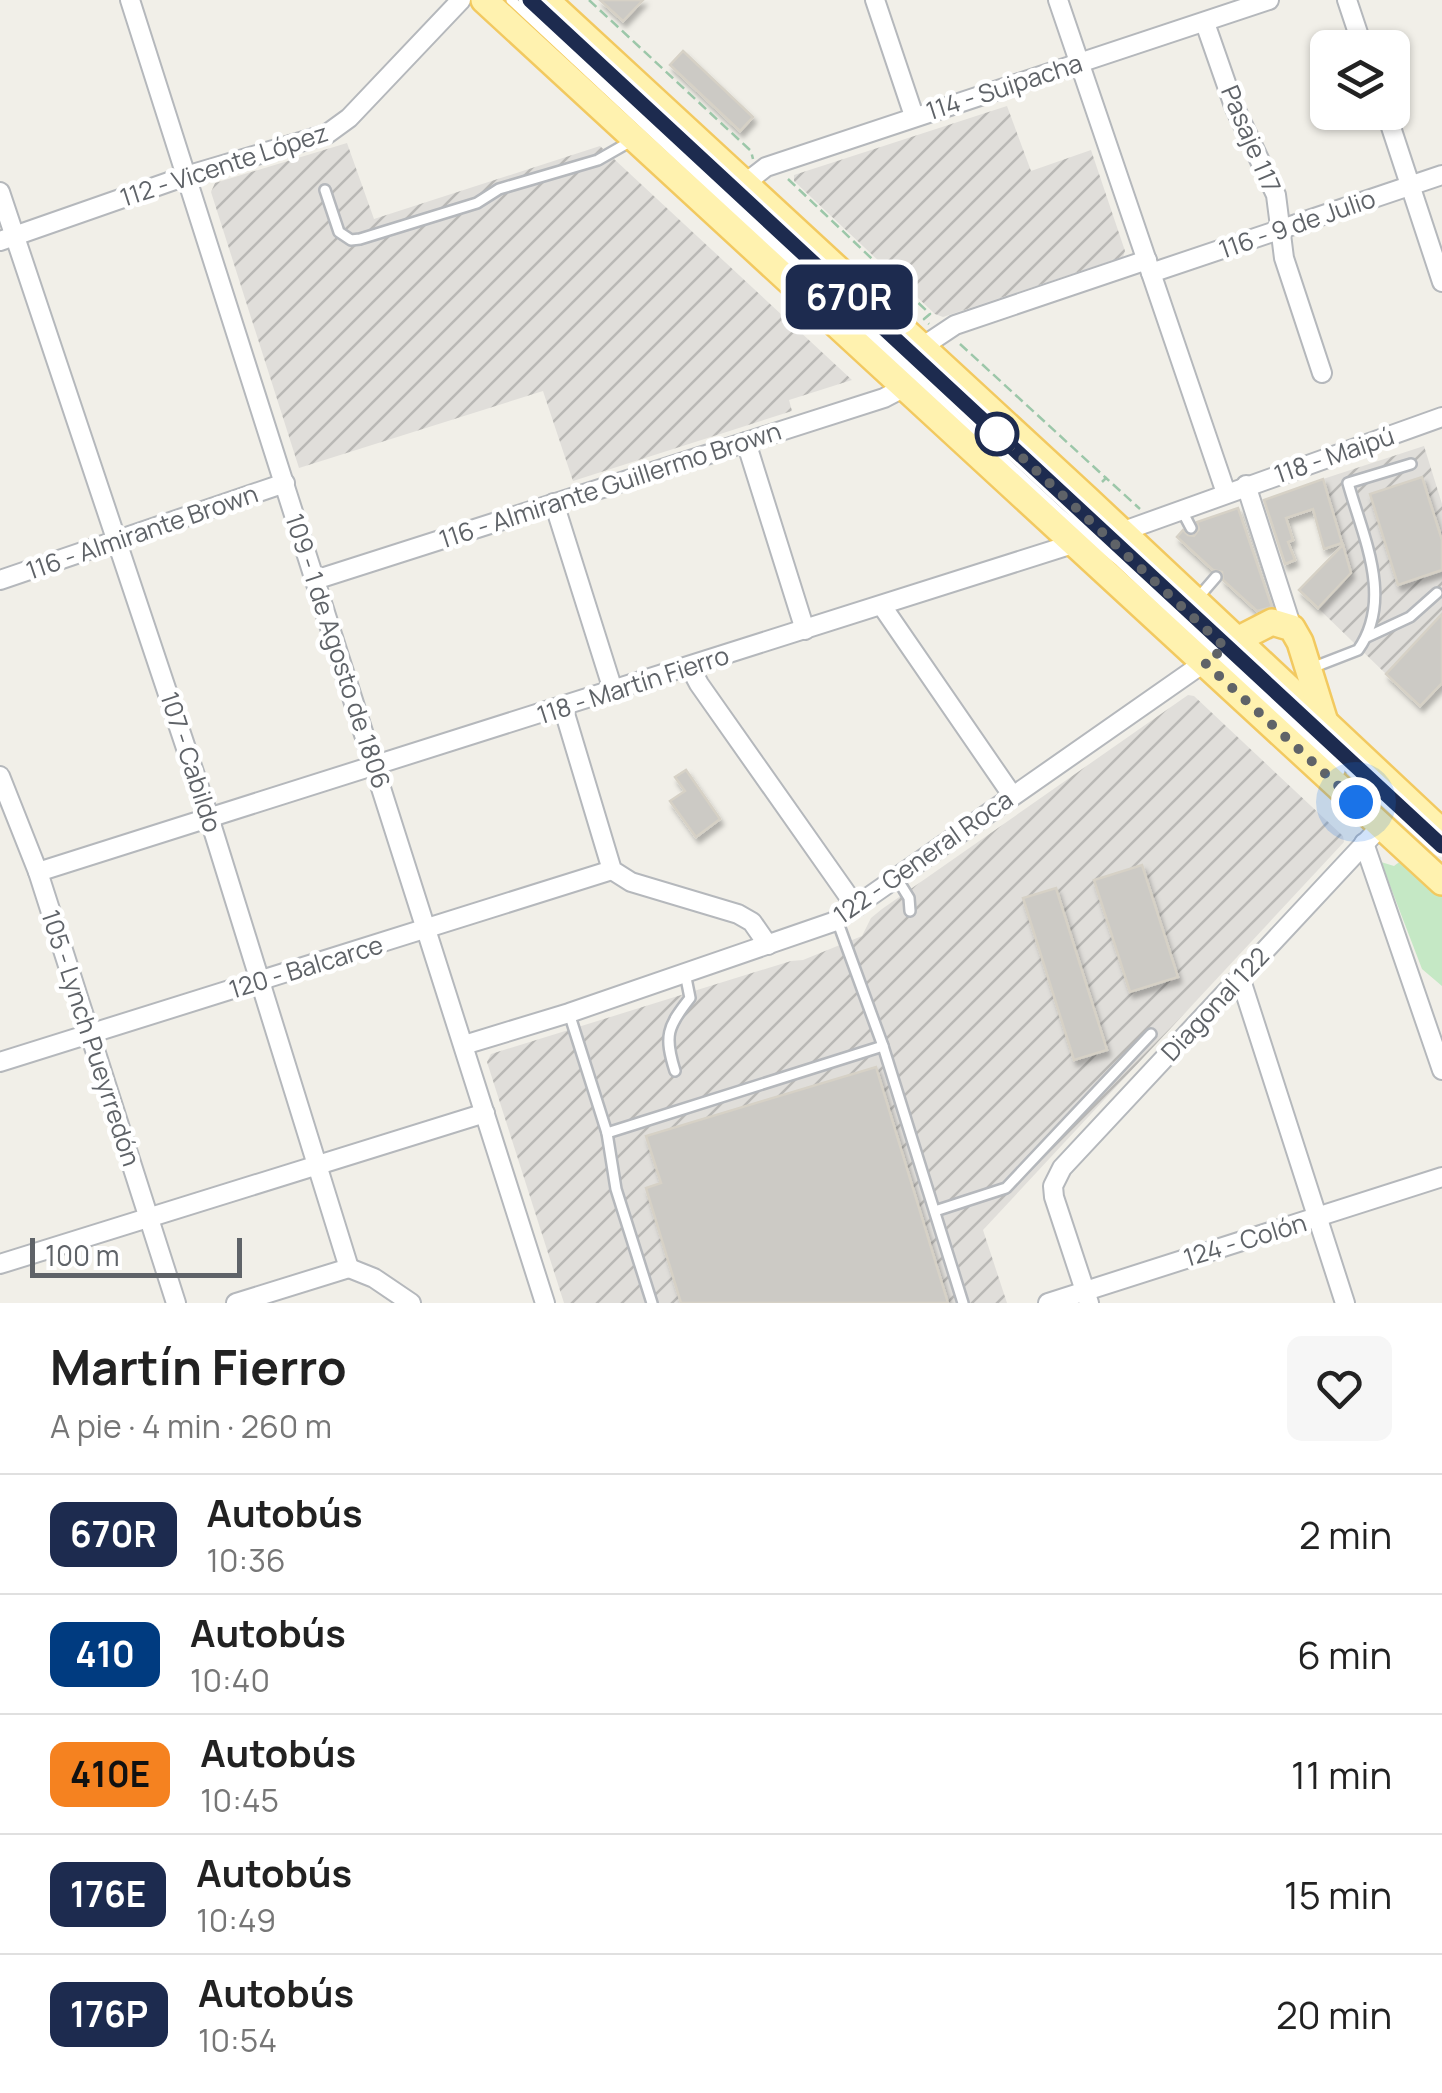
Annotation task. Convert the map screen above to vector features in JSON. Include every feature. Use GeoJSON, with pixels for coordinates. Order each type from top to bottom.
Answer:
{"type":"FeatureCollection","features":[{"type":"Feature","properties":{"kind":"main road"},"geometry":{"type":"LineString","coordinates":[[484,0],[905,387],[1099,538],[1194,602],[1220,652],[1326,723],[1442,832]]}},
{"type":"Feature","properties":{"kind":"main road"},"geometry":{"type":"LineString","coordinates":[[546,0],[931,340],[1099,538],[1220,652],[1372,823],[1442,882]]}},
{"type":"Feature","properties":{"kind":"main road"},"geometry":{"type":"LineString","coordinates":[[1220,652],[1272,622],[1292,628],[1326,723]]}},
{"type":"Feature","properties":{"kind":"street","name":"109 - 1 de Agosto de 1806"},"geometry":{"type":"LineString","coordinates":[[130,0],[544,1303]]}},
{"type":"Feature","properties":{"kind":"street","name":"112 - Vicente López"},"geometry":{"type":"LineString","coordinates":[[7,238],[337,128],[461,0]]}},
{"type":"Feature","properties":{"kind":"street"},"geometry":{"type":"LineString","coordinates":[[875,0],[914,116]]}},
{"type":"Feature","properties":{"kind":"street"},"geometry":{"type":"LineString","coordinates":[[1058,0],[1226,492]]}},
{"type":"Feature","properties":{"kind":"street","name":"114 - Suipacha"},"geometry":{"type":"LineString","coordinates":[[742,176],[1269,0]]}},
{"type":"Feature","properties":{"kind":"street"},"geometry":{"type":"LineString","coordinates":[[1347,0],[1357,30]]}},
{"type":"Feature","properties":{"kind":"street","name":"Pasaje 117"},"geometry":{"type":"LineString","coordinates":[[1210,21],[1234,106],[1276,195],[1284,258],[1322,373]]}},
{"type":"Feature","properties":{"kind":"street"},"geometry":{"type":"LineString","coordinates":[[1392,130],[1442,282]]}},
{"type":"Feature","properties":{"kind":"street","name":"116 - 9 de Julio"},"geometry":{"type":"LineString","coordinates":[[1149,266],[1281,230],[1442,175]]}},
{"type":"Feature","properties":{"kind":"street","name":"107 - Cabildo"},"geometry":{"type":"LineString","coordinates":[[0,192],[7,238],[119,540],[319,1164],[348,1268]]}},
{"type":"Feature","properties":{"kind":"street"},"geometry":{"type":"LineString","coordinates":[[931,340],[955,325],[1149,266]]}},
{"type":"Feature","properties":{"kind":"street","name":"116 - Almirante Guillermo Brown"},"geometry":{"type":"LineString","coordinates":[[315,580],[884,398],[905,387]]}},
{"type":"Feature","properties":{"kind":"street","name":"118 - Maipú"},"geometry":{"type":"LineString","coordinates":[[1226,492],[1442,417]]}},
{"type":"Feature","properties":{"kind":"street"},"geometry":{"type":"LineString","coordinates":[[746,442],[805,630]]}},
{"type":"Feature","properties":{"kind":"street","name":"116 - Almirante Brown"},"geometry":{"type":"LineString","coordinates":[[0,580],[285,483]]}},
{"type":"Feature","properties":{"kind":"street"},"geometry":{"type":"LineString","coordinates":[[1246,486],[1292,628]]}},
{"type":"Feature","properties":{"kind":"street","name":"118 - Martín Fierro"},"geometry":{"type":"LineString","coordinates":[[38,872],[1099,538],[1226,492]]}},
{"type":"Feature","properties":{"kind":"street"},"geometry":{"type":"LineString","coordinates":[[554,503],[612,690]]}},
{"type":"Feature","properties":{"kind":"street"},"geometry":{"type":"LineString","coordinates":[[882,606],[1012,795]]}},
{"type":"Feature","properties":{"kind":"street","name":"122 - General Roca"},"geometry":{"type":"LineString","coordinates":[[464,1046],[837,920],[1220,652]]}},
{"type":"Feature","properties":{"kind":"street"},"geometry":{"type":"LineString","coordinates":[[690,667],[856,907]]}},
{"type":"Feature","properties":{"kind":"street"},"geometry":{"type":"LineString","coordinates":[[563,707],[612,870],[630,882],[738,914],[752,922],[768,945]]}},
{"type":"Feature","properties":{"kind":"street","name":"105 - Lynch Pueyrredón"},"geometry":{"type":"LineString","coordinates":[[0,776],[38,872],[176,1303]]}},
{"type":"Feature","properties":{"kind":"street"},"geometry":{"type":"LineString","coordinates":[[1372,823],[1442,1070]]}},
{"type":"Feature","properties":{"kind":"street","name":"Diagonal 122"},"geometry":{"type":"LineString","coordinates":[[1087,1297],[1054,1186],[1062,1168],[1240,977],[1372,823]]}},
{"type":"Feature","properties":{"kind":"street","name":"120 - Balcarce"},"geometry":{"type":"LineString","coordinates":[[0,1062],[612,870]]}},
{"type":"Feature","properties":{"kind":"street"},"geometry":{"type":"LineString","coordinates":[[1240,977],[1344,1303]]}},
{"type":"Feature","properties":{"kind":"street"},"geometry":{"type":"LineString","coordinates":[[0,1264],[485,1113]]}},
{"type":"Feature","properties":{"kind":"street","name":"124 - Colón"},"geometry":{"type":"LineString","coordinates":[[1048,1303],[1087,1297],[1442,1177]]}},
{"type":"Feature","properties":{"kind":"street"},"geometry":{"type":"LineString","coordinates":[[236,1303],[348,1268],[374,1278],[411,1303]]}},
{"type":"Feature","properties":{"kind":"lane"},"geometry":{"type":"LineString","coordinates":[[511,0],[1060,514],[1099,538]]}},
{"type":"Feature","properties":{"kind":"lane"},"geometry":{"type":"LineString","coordinates":[[530,0],[742,176]]}},
{"type":"Feature","properties":{"kind":"lane"},"geometry":{"type":"LineString","coordinates":[[1210,0],[1210,21]]}},
{"type":"Feature","properties":{"kind":"lane"},"geometry":{"type":"LineString","coordinates":[[325,190],[339,232],[351,240],[360,239],[598,160],[635,139]]}},
{"type":"Feature","properties":{"kind":"lane"},"geometry":{"type":"LineString","coordinates":[[778,231],[1099,538]]}},
{"type":"Feature","properties":{"kind":"lane"},"geometry":{"type":"LineString","coordinates":[[1367,637],[1375,615],[1376,585],[1348,484],[1411,464]]}},
{"type":"Feature","properties":{"kind":"lane"},"geometry":{"type":"LineString","coordinates":[[1181,509],[1192,528]]}},
{"type":"Feature","properties":{"kind":"lane"},"geometry":{"type":"LineString","coordinates":[[1194,602],[1216,577]]}},
{"type":"Feature","properties":{"kind":"lane"},"geometry":{"type":"LineString","coordinates":[[1307,669],[1350,654],[1367,637],[1410,618],[1438,592]]}},
{"type":"Feature","properties":{"kind":"lane"},"geometry":{"type":"LineString","coordinates":[[1220,652],[1254,672]]}},
{"type":"Feature","properties":{"kind":"lane"},"geometry":{"type":"LineString","coordinates":[[1220,652],[1343,774]]}},
{"type":"Feature","properties":{"kind":"lane"},"geometry":{"type":"LineString","coordinates":[[1278,694],[1442,846]]}},
{"type":"Feature","properties":{"kind":"lane"},"geometry":{"type":"LineString","coordinates":[[1372,823],[1442,867]]}},
{"type":"Feature","properties":{"kind":"lane"},"geometry":{"type":"LineString","coordinates":[[896,878],[909,898],[910,910]]}},
{"type":"Feature","properties":{"kind":"lane"},"geometry":{"type":"LineString","coordinates":[[837,920],[883,1046],[963,1303]]}},
{"type":"Feature","properties":{"kind":"lane"},"geometry":{"type":"LineString","coordinates":[[675,1071],[667,1044],[670,1028],[690,998],[684,974]]}},
{"type":"Feature","properties":{"kind":"lane"},"geometry":{"type":"LineString","coordinates":[[570,1013],[606,1133],[616,1188],[652,1303]]}},
{"type":"Feature","properties":{"kind":"lane"},"geometry":{"type":"LineString","coordinates":[[934,1212],[1006,1188],[1151,1034]]}},
{"type":"Feature","properties":{"kind":"lane"},"geometry":{"type":"LineString","coordinates":[[606,1133],[883,1046]]}},
{"type":"Feature","properties":{"kind":"path"},"geometry":{"type":"LineString","coordinates":[[589,0],[751,151],[752,159],[742,176]]}},
{"type":"Feature","properties":{"kind":"path"},"geometry":{"type":"LineString","coordinates":[[742,176],[786,177],[930,314],[924,318],[931,340],[960,344],[1106,478]]}},
{"type":"Feature","properties":{"kind":"shaded area"},"geometry":{"type":"Polygon","coordinates":[[[1007,106],[1031,171],[1091,150],[1125,251],[1123,257],[943,317],[935,314],[794,181],[794,175],[1007,106]]]}},
{"type":"Feature","properties":{"kind":"shaded area"},"geometry":{"type":"Polygon","coordinates":[[[347,143],[374,219],[600,146],[852,380],[789,400],[792,411],[573,481],[543,391],[299,468],[211,192],[215,183],[347,143]]]}},
{"type":"Feature","properties":{"kind":"shaded area"},"geometry":{"type":"Polygon","coordinates":[[[1424,446],[1442,504],[1442,614],[1386,674],[1318,608],[1351,573],[1323,479],[1424,446]]]}},
{"type":"Feature","properties":{"kind":"shaded area"},"geometry":{"type":"Polygon","coordinates":[[[1188,695],[1194,696],[1343,836],[1344,842],[983,1230],[1007,1303],[564,1303],[487,1062],[491,1054],[803,960],[862,936],[871,918],[882,909],[1188,695]]]}},
{"type":"Feature","properties":{"kind":"green space"},"geometry":{"type":"Polygon","coordinates":[[[1406,857],[1442,891],[1442,986],[1422,969],[1381,862],[1394,866],[1406,857]]]}},
{"type":"Feature","properties":{"kind":"building"},"geometry":{"type":"Polygon","coordinates":[[[600,0],[643,0],[623,21],[600,0]]]}},
{"type":"Feature","properties":{"kind":"building"},"geometry":{"type":"Polygon","coordinates":[[[683,51],[753,117],[740,131],[670,65],[683,51]]]}},
{"type":"Feature","properties":{"kind":"building"},"geometry":{"type":"Polygon","coordinates":[[[1422,477],[1442,540],[1442,570],[1398,585],[1370,494],[1422,477]]]}},
{"type":"Feature","properties":{"kind":"building"},"geometry":{"type":"Polygon","coordinates":[[[1323,479],[1342,543],[1324,549],[1313,509],[1286,518],[1293,540],[1288,542],[1295,560],[1285,564],[1264,500],[1323,479]]]}},
{"type":"Feature","properties":{"kind":"building"},"geometry":{"type":"Polygon","coordinates":[[[1238,508],[1272,607],[1257,611],[1223,580],[1222,572],[1213,570],[1177,537],[1183,530],[1194,536],[1199,529],[1197,522],[1238,508]]]}},
{"type":"Feature","properties":{"kind":"building"},"geometry":{"type":"Polygon","coordinates":[[[1343,545],[1351,573],[1318,608],[1299,590],[1343,545]]]}},
{"type":"Feature","properties":{"kind":"building"},"geometry":{"type":"Polygon","coordinates":[[[1442,614],[1442,683],[1420,706],[1386,674],[1442,614]]]}},
{"type":"Feature","properties":{"kind":"building"},"geometry":{"type":"Polygon","coordinates":[[[686,770],[720,819],[696,837],[670,801],[685,791],[675,777],[686,770]]]}},
{"type":"Feature","properties":{"kind":"building"},"geometry":{"type":"Polygon","coordinates":[[[1142,865],[1178,977],[1130,992],[1094,880],[1142,865]]]}},
{"type":"Feature","properties":{"kind":"building"},"geometry":{"type":"Polygon","coordinates":[[[1056,888],[1107,1050],[1074,1060],[1023,898],[1056,888]]]}},
{"type":"Feature","properties":{"kind":"building"},"geometry":{"type":"Polygon","coordinates":[[[876,1067],[948,1303],[681,1303],[646,1188],[661,1183],[646,1136],[876,1067]]]}},
{"type":"Feature","properties":{"kind":"bus line","name":"670R"},"geometry":{"type":"LineString","coordinates":[[530,0],[1442,846]]}},
{"type":"Feature","properties":{"kind":"route"},"geometry":{"type":"LineString","coordinates":[[997,434],[1226,648],[1204,662],[1356,802]]}}]}
